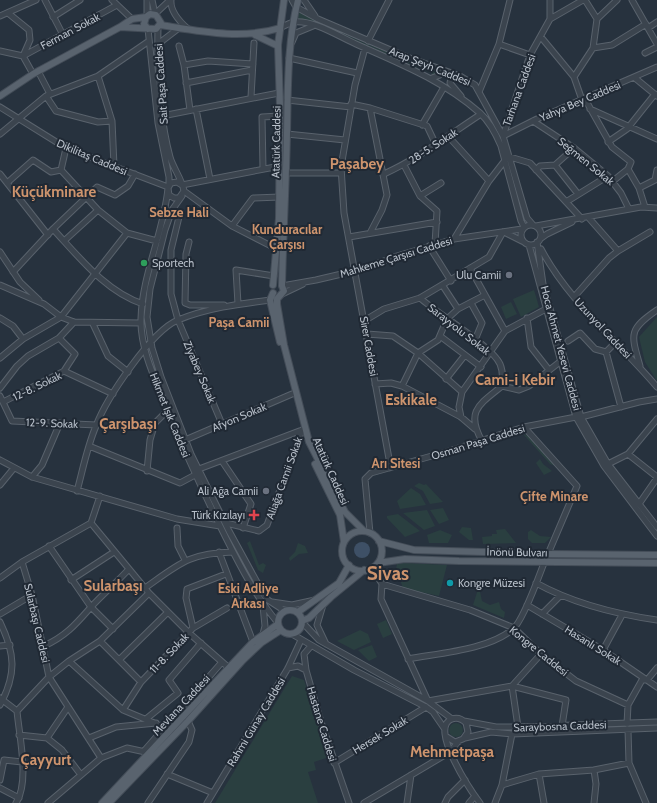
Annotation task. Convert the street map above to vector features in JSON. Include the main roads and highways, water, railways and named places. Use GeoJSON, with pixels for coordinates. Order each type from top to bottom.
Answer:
{"type":"FeatureCollection","features":[{"type":"Feature","properties":{"kind":"main road","name":"Atatürk Caddesi"},"geometry":{"type":"LineString","coordinates":[[273,285],[280,197],[278,46],[284,0]]}},
{"type":"Feature","properties":{"kind":"main road","name":"Atatürk Caddesi"},"geometry":{"type":"LineString","coordinates":[[282,286],[289,58],[292,22],[297,3]]}},
{"type":"Feature","properties":{"kind":"main road"},"geometry":{"type":"LineString","coordinates":[[0,96],[36,72],[120,27],[132,19],[155,14],[160,18],[159,27]]}},
{"type":"Feature","properties":{"kind":"main road"},"geometry":{"type":"LineString","coordinates":[[146,16],[144,24],[148,29]]}},
{"type":"Feature","properties":{"kind":"main road"},"geometry":{"type":"LineString","coordinates":[[120,27],[153,30],[159,27],[179,28],[255,35],[278,46]]}},
{"type":"Feature","properties":{"kind":"main road"},"geometry":{"type":"LineString","coordinates":[[255,35],[280,28]]}},
{"type":"Feature","properties":{"kind":"main road"},"geometry":{"type":"LineString","coordinates":[[278,284],[282,286],[284,290],[281,295],[273,293],[273,285],[278,284]]}},
{"type":"Feature","properties":{"kind":"main road","name":"Atatürk Caddesi"},"geometry":{"type":"LineString","coordinates":[[273,293],[270,300],[302,430],[311,455],[340,515],[344,542]]}},
{"type":"Feature","properties":{"kind":"main road","name":"Atatürk Caddesi"},"geometry":{"type":"LineString","coordinates":[[281,295],[277,304],[283,337],[309,442],[345,512],[363,530]]}},
{"type":"Feature","properties":{"kind":"main road"},"geometry":{"type":"LineString","coordinates":[[363,530],[370,533],[379,541],[382,554],[378,563],[372,568],[364,570],[354,569],[349,565],[342,554],[344,542],[353,533],[363,530]]}},
{"type":"Feature","properties":{"kind":"main road","name":"İnönü Bulvarı"},"geometry":{"type":"LineString","coordinates":[[379,541],[414,550],[548,554],[657,555]]}},
{"type":"Feature","properties":{"kind":"main road","name":"İnönü Bulvarı"},"geometry":{"type":"LineString","coordinates":[[378,563],[405,559],[657,563]]}},
{"type":"Feature","properties":{"kind":"main road"},"geometry":{"type":"LineString","coordinates":[[298,612],[302,622],[300,630],[292,634],[285,634],[279,626],[279,616],[284,611],[291,610],[298,612],[316,600],[339,583],[349,565]]}},
{"type":"Feature","properties":{"kind":"main road"},"geometry":{"type":"LineString","coordinates":[[302,622],[309,618],[364,570]]}},
{"type":"Feature","properties":{"kind":"main road","name":"Mevlana Caddesi"},"geometry":{"type":"LineString","coordinates":[[102,803],[147,752],[171,730],[253,642],[263,634],[279,626]]}},
{"type":"Feature","properties":{"kind":"main road","name":"Mevlana Caddesi"},"geometry":{"type":"LineString","coordinates":[[109,803],[188,722],[243,660],[279,626]]}},
{"type":"Feature","properties":{"kind":"water"},"geometry":{"type":"Polygon","coordinates":[[[362,542],[369,547],[370,550],[365,557],[362,558],[355,553],[354,550],[359,543],[362,542]]]}},
{"type":"Feature","properties":{"kind":"place","name":"Sportech"},"geometry":{"type":"Point","coordinates":[144,263]}},
{"type":"Feature","properties":{"kind":"place","name":"Ulu Camii"},"geometry":{"type":"Point","coordinates":[509,275]}},
{"type":"Feature","properties":{"kind":"place","name":"Ali Ağa Camii"},"geometry":{"type":"Point","coordinates":[266,491]}},
{"type":"Feature","properties":{"kind":"place","name":"Türk Kızılayı"},"geometry":{"type":"Point","coordinates":[254,515]}},
{"type":"Feature","properties":{"kind":"place","name":"Kongre Müzesi"},"geometry":{"type":"Point","coordinates":[450,583]}},
{"type":"Feature","properties":{"kind":"district","name":"Paşabey"},"geometry":{"type":"Point","coordinates":[357,164]}},
{"type":"Feature","properties":{"kind":"district","name":"Küçükminare"},"geometry":{"type":"Point","coordinates":[54,192]}},
{"type":"Feature","properties":{"kind":"district","name":"Sebze Hali"},"geometry":{"type":"Point","coordinates":[179,212]}},
{"type":"Feature","properties":{"kind":"district","name":"Kunduracılar Çarşısı"},"geometry":{"type":"Point","coordinates":[287,236]}},
{"type":"Feature","properties":{"kind":"district","name":"Paşa Camii"},"geometry":{"type":"Point","coordinates":[239,322]}},
{"type":"Feature","properties":{"kind":"district","name":"Cami-i Kebir"},"geometry":{"type":"Point","coordinates":[515,380]}},
{"type":"Feature","properties":{"kind":"district","name":"Eskikale"},"geometry":{"type":"Point","coordinates":[411,400]}},
{"type":"Feature","properties":{"kind":"district","name":"Çarşıbaşı"},"geometry":{"type":"Point","coordinates":[128,424]}},
{"type":"Feature","properties":{"kind":"district","name":"Arı Sitesi"},"geometry":{"type":"Point","coordinates":[396,463]}},
{"type":"Feature","properties":{"kind":"district","name":"Çifte Minare"},"geometry":{"type":"Point","coordinates":[554,496]}},
{"type":"Feature","properties":{"kind":"district","name":"Sivas"},"geometry":{"type":"Point","coordinates":[388,573]}},
{"type":"Feature","properties":{"kind":"district","name":"Sularbaşı"},"geometry":{"type":"Point","coordinates":[113,586]}},
{"type":"Feature","properties":{"kind":"district","name":"Eski Adliye Arkası"},"geometry":{"type":"Point","coordinates":[248,596]}},
{"type":"Feature","properties":{"kind":"district","name":"Mehmetpaşa"},"geometry":{"type":"Point","coordinates":[452,752]}},
{"type":"Feature","properties":{"kind":"district","name":"Çayyurt"},"geometry":{"type":"Point","coordinates":[46,760]}}]}
